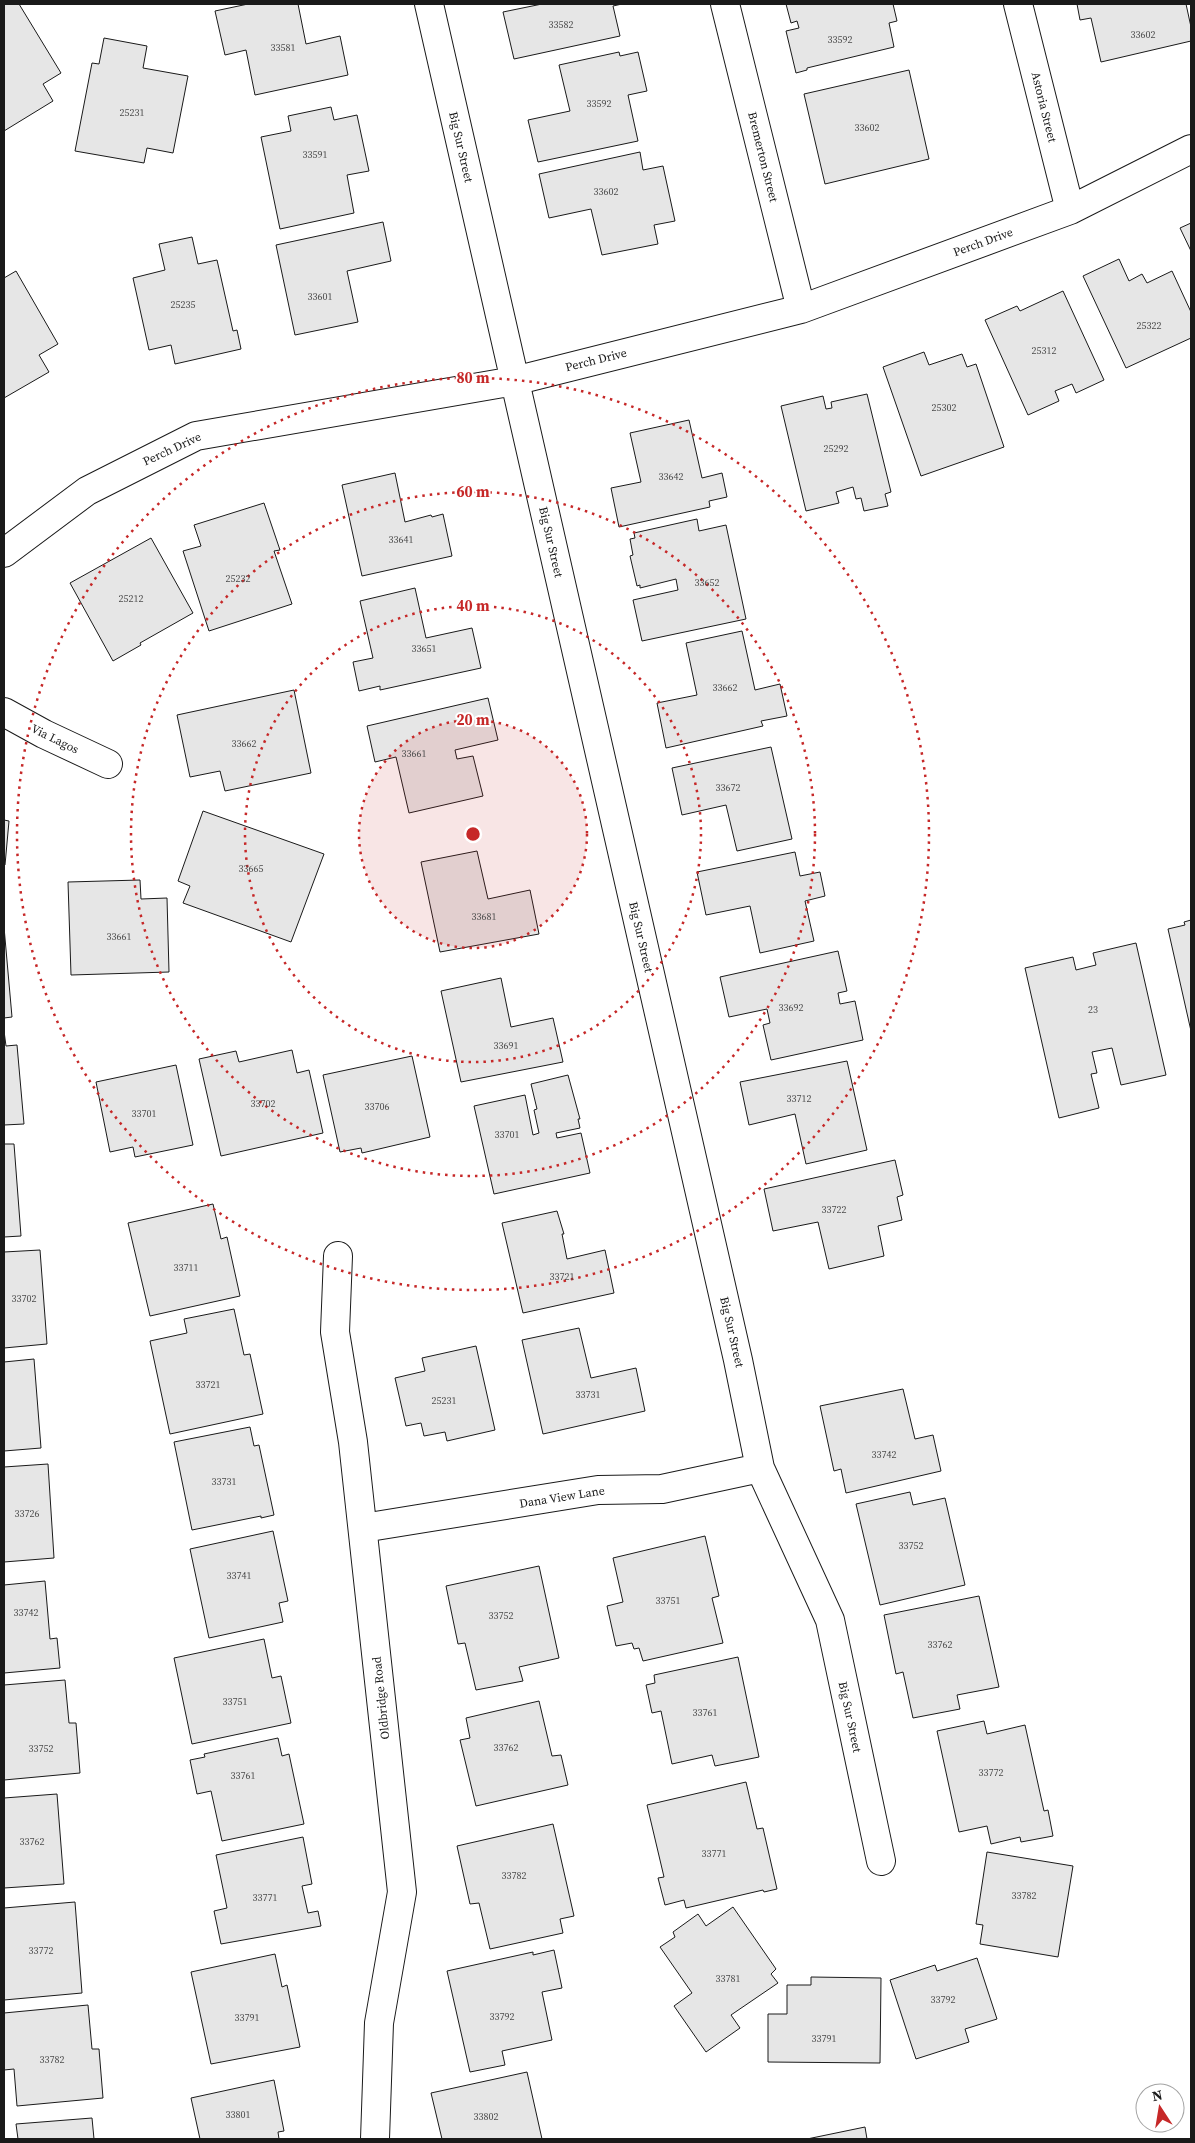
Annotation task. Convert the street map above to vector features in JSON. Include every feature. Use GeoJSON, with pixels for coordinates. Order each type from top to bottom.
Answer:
{"type":"FeatureCollection","features":[{"type":"Feature","properties":{"kind":"street","name":"Big Sur Street"},"geometry":{"type":"LineString","coordinates":[[429,4],[738,1360],[760,1468],[830,1620],[881,1861]]}},
{"type":"Feature","properties":{"kind":"street","name":"Bremerton Street"},"geometry":{"type":"LineString","coordinates":[[725,4],[801,310]]}},
{"type":"Feature","properties":{"kind":"street","name":"Astoria Street"},"geometry":{"type":"LineString","coordinates":[[1018,4],[1070,210]]}},
{"type":"Feature","properties":{"kind":"street","name":"Perch Drive"},"geometry":{"type":"LineString","coordinates":[[4,553],[87,491],[196,436],[514,381],[801,310],[1070,210],[1191,149]]}},
{"type":"Feature","properties":{"kind":"street","name":"Via Lagos"},"geometry":{"type":"LineString","coordinates":[[4,712],[44,734],[108,764]]}},
{"type":"Feature","properties":{"kind":"street","name":"Oldbridge Road"},"geometry":{"type":"LineString","coordinates":[[338,1256],[335,1332],[353,1442],[402,1892],[378,2023],[375,2139]]}},
{"type":"Feature","properties":{"kind":"street","name":"Dana View Lane"},"geometry":{"type":"LineString","coordinates":[[363,1528],[598,1490],[662,1489],[760,1468]]}},
{"type":"Feature","properties":{"kind":"building"},"geometry":{"type":"Polygon","coordinates":[[[4,4],[19,4],[61,73],[43,84],[53,101],[4,131],[4,4]]]}},
{"type":"Feature","properties":{"kind":"building"},"geometry":{"type":"Polygon","coordinates":[[[248,4],[298,4],[306,44],[340,36],[348,75],[255,95],[246,50],[225,55],[215,11],[248,4]]]}},
{"type":"Feature","properties":{"kind":"building"},"geometry":{"type":"Polygon","coordinates":[[[542,4],[622,4],[613,6],[620,36],[514,59],[503,12],[542,4]]]}},
{"type":"Feature","properties":{"kind":"building"},"geometry":{"type":"Polygon","coordinates":[[[786,4],[893,4],[897,21],[889,23],[894,47],[807,68],[807,70],[796,73],[786,31],[799,28],[797,21],[791,23],[786,4]]]}},
{"type":"Feature","properties":{"kind":"building"},"geometry":{"type":"Polygon","coordinates":[[[1077,4],[1186,4],[1191,27],[1191,41],[1101,62],[1091,18],[1080,20],[1077,4]]]}},
{"type":"Feature","properties":{"kind":"building"},"geometry":{"type":"Polygon","coordinates":[[[104,38],[147,46],[143,68],[188,76],[173,153],[147,148],[144,163],[75,151],[92,63],[99,64],[104,38]]]}},
{"type":"Feature","properties":{"kind":"building"},"geometry":{"type":"Polygon","coordinates":[[[619,52],[620,56],[638,52],[647,91],[628,95],[638,141],[538,162],[528,120],[570,111],[559,65],[619,52]]]}},
{"type":"Feature","properties":{"kind":"building"},"geometry":{"type":"Polygon","coordinates":[[[909,70],[929,159],[825,184],[804,94],[909,70]]]}},
{"type":"Feature","properties":{"kind":"building"},"geometry":{"type":"Polygon","coordinates":[[[331,107],[334,120],[357,115],[369,171],[347,175],[354,213],[280,229],[261,137],[291,131],[288,116],[331,107]]]}},
{"type":"Feature","properties":{"kind":"building"},"geometry":{"type":"Polygon","coordinates":[[[640,152],[643,170],[663,166],[675,221],[654,225],[658,244],[602,255],[591,209],[549,218],[539,174],[640,152]]]}},
{"type":"Feature","properties":{"kind":"building"},"geometry":{"type":"Polygon","coordinates":[[[383,222],[391,261],[347,271],[358,322],[295,335],[276,245],[383,222]]]}},
{"type":"Feature","properties":{"kind":"building"},"geometry":{"type":"Polygon","coordinates":[[[1191,223],[1191,251],[1180,228],[1191,223]]]}},
{"type":"Feature","properties":{"kind":"building"},"geometry":{"type":"Polygon","coordinates":[[[192,237],[198,264],[217,260],[233,331],[237,330],[241,349],[175,364],[171,345],[149,350],[133,278],[165,270],[159,244],[192,237]]]}},
{"type":"Feature","properties":{"kind":"building"},"geometry":{"type":"Polygon","coordinates":[[[1119,259],[1129,281],[1142,274],[1147,283],[1172,271],[1191,312],[1191,338],[1126,368],[1083,276],[1119,259]]]}},
{"type":"Feature","properties":{"kind":"building"},"geometry":{"type":"Polygon","coordinates":[[[16,271],[58,344],[39,355],[49,372],[4,398],[4,278],[16,271]]]}},
{"type":"Feature","properties":{"kind":"building"},"geometry":{"type":"Polygon","coordinates":[[[1063,291],[1104,380],[1076,393],[1072,384],[1055,391],[1059,401],[1028,415],[985,320],[1017,306],[1020,311],[1063,291]]]}},
{"type":"Feature","properties":{"kind":"building"},"geometry":{"type":"Polygon","coordinates":[[[924,352],[929,365],[962,354],[967,367],[976,364],[1004,447],[921,476],[883,367],[924,352]]]}},
{"type":"Feature","properties":{"kind":"building"},"geometry":{"type":"Polygon","coordinates":[[[867,394],[891,492],[885,494],[888,506],[864,511],[861,498],[856,499],[853,487],[836,492],[839,503],[806,511],[781,406],[823,396],[826,409],[832,408],[831,402],[867,394]]]}},
{"type":"Feature","properties":{"kind":"building"},"geometry":{"type":"Polygon","coordinates":[[[689,420],[702,478],[722,473],[727,497],[709,501],[710,507],[619,527],[611,488],[641,482],[630,433],[689,420]]]}},
{"type":"Feature","properties":{"kind":"building"},"geometry":{"type":"Polygon","coordinates":[[[395,473],[405,522],[443,514],[452,556],[362,576],[342,485],[395,473]]]}},
{"type":"Feature","properties":{"kind":"building"},"geometry":{"type":"Polygon","coordinates":[[[264,503],[280,550],[274,551],[292,604],[209,631],[183,551],[201,546],[194,525],[264,503]]]}},
{"type":"Feature","properties":{"kind":"building"},"geometry":{"type":"Polygon","coordinates":[[[697,519],[699,531],[726,525],[746,619],[642,641],[633,600],[678,590],[676,579],[640,588],[640,585],[637,586],[630,556],[633,555],[630,539],[635,538],[634,533],[697,519]]]}},
{"type":"Feature","properties":{"kind":"building"},"geometry":{"type":"Polygon","coordinates":[[[151,538],[193,613],[140,643],[141,645],[113,661],[70,583],[151,538]]]}},
{"type":"Feature","properties":{"kind":"building"},"geometry":{"type":"Polygon","coordinates":[[[415,588],[426,638],[472,628],[481,668],[380,690],[380,686],[359,691],[353,662],[373,658],[360,601],[415,588]]]}},
{"type":"Feature","properties":{"kind":"building"},"geometry":{"type":"Polygon","coordinates":[[[742,631],[755,690],[780,684],[787,716],[761,721],[763,726],[666,748],[657,703],[697,695],[686,643],[742,631]]]}},
{"type":"Feature","properties":{"kind":"building"},"geometry":{"type":"Polygon","coordinates":[[[294,690],[311,773],[225,791],[220,771],[190,777],[177,715],[294,690]]]}},
{"type":"Feature","properties":{"kind":"building"},"geometry":{"type":"Polygon","coordinates":[[[488,698],[498,740],[455,750],[457,759],[473,756],[483,796],[409,813],[396,757],[375,762],[367,726],[488,698]]]}},
{"type":"Feature","properties":{"kind":"building"},"geometry":{"type":"Polygon","coordinates":[[[771,747],[792,839],[737,851],[726,805],[682,815],[672,768],[771,747]]]}},
{"type":"Feature","properties":{"kind":"building"},"geometry":{"type":"Polygon","coordinates":[[[203,811],[324,854],[291,942],[183,903],[190,886],[178,881],[203,811]]]}},
{"type":"Feature","properties":{"kind":"building"},"geometry":{"type":"Polygon","coordinates":[[[4,820],[9,821],[5,865],[4,865],[4,820]]]}},
{"type":"Feature","properties":{"kind":"building"},"geometry":{"type":"Polygon","coordinates":[[[477,851],[488,899],[530,890],[539,934],[440,952],[421,862],[477,851]]]}},
{"type":"Feature","properties":{"kind":"building"},"geometry":{"type":"Polygon","coordinates":[[[795,852],[800,876],[820,872],[825,896],[805,901],[814,941],[760,953],[750,906],[706,915],[697,872],[795,852]]]}},
{"type":"Feature","properties":{"kind":"building"},"geometry":{"type":"Polygon","coordinates":[[[140,880],[141,899],[167,898],[169,972],[71,975],[68,882],[140,880]]]}},
{"type":"Feature","properties":{"kind":"building"},"geometry":{"type":"Polygon","coordinates":[[[1191,920],[1191,1031],[1168,929],[1185,925],[1184,922],[1191,920]]]}},
{"type":"Feature","properties":{"kind":"building"},"geometry":{"type":"Polygon","coordinates":[[[4,927],[12,1017],[4,1018],[4,927]]]}},
{"type":"Feature","properties":{"kind":"building"},"geometry":{"type":"Polygon","coordinates":[[[1136,943],[1166,1075],[1121,1085],[1112,1048],[1092,1052],[1097,1073],[1091,1074],[1099,1108],[1059,1118],[1025,968],[1073,957],[1076,970],[1096,965],[1093,953],[1136,943]]]}},
{"type":"Feature","properties":{"kind":"building"},"geometry":{"type":"Polygon","coordinates":[[[838,951],[847,991],[838,993],[840,1004],[855,1001],[863,1040],[771,1060],[763,1025],[770,1023],[767,1009],[729,1017],[720,977],[838,951]]]}},
{"type":"Feature","properties":{"kind":"building"},"geometry":{"type":"Polygon","coordinates":[[[501,978],[511,1027],[553,1018],[563,1062],[461,1082],[441,991],[501,978]]]}},
{"type":"Feature","properties":{"kind":"building"},"geometry":{"type":"Polygon","coordinates":[[[4,1031],[6,1046],[17,1045],[24,1124],[4,1125],[4,1031]]]}},
{"type":"Feature","properties":{"kind":"building"},"geometry":{"type":"Polygon","coordinates":[[[292,1050],[297,1073],[309,1070],[323,1133],[221,1156],[199,1059],[236,1051],[239,1062],[292,1050]]]}},
{"type":"Feature","properties":{"kind":"building"},"geometry":{"type":"Polygon","coordinates":[[[412,1056],[430,1137],[362,1153],[361,1148],[340,1152],[323,1075],[412,1056]]]}},
{"type":"Feature","properties":{"kind":"building"},"geometry":{"type":"Polygon","coordinates":[[[847,1061],[867,1150],[806,1164],[795,1114],[749,1125],[740,1082],[847,1061]]]}},
{"type":"Feature","properties":{"kind":"building"},"geometry":{"type":"Polygon","coordinates":[[[176,1065],[193,1145],[135,1157],[133,1147],[110,1152],[96,1082],[176,1065]]]}},
{"type":"Feature","properties":{"kind":"building"},"geometry":{"type":"Polygon","coordinates":[[[568,1075],[580,1119],[578,1119],[580,1128],[556,1133],[557,1138],[581,1133],[590,1173],[494,1194],[474,1106],[525,1095],[533,1135],[539,1133],[534,1110],[537,1109],[531,1084],[568,1075]]]}},
{"type":"Feature","properties":{"kind":"building"},"geometry":{"type":"Polygon","coordinates":[[[4,1144],[14,1144],[21,1236],[4,1237],[4,1144]]]}},
{"type":"Feature","properties":{"kind":"building"},"geometry":{"type":"Polygon","coordinates":[[[895,1160],[903,1195],[897,1197],[902,1220],[878,1226],[884,1256],[829,1269],[818,1222],[773,1231],[764,1189],[895,1160]]]}},
{"type":"Feature","properties":{"kind":"building"},"geometry":{"type":"Polygon","coordinates":[[[213,1204],[221,1239],[227,1237],[240,1296],[150,1316],[128,1223],[213,1204]]]}},
{"type":"Feature","properties":{"kind":"building"},"geometry":{"type":"Polygon","coordinates":[[[557,1211],[564,1234],[562,1234],[567,1259],[605,1250],[614,1293],[523,1313],[502,1223],[557,1211]]]}},
{"type":"Feature","properties":{"kind":"building"},"geometry":{"type":"Polygon","coordinates":[[[40,1250],[47,1344],[4,1348],[4,1252],[40,1250]]]}},
{"type":"Feature","properties":{"kind":"building"},"geometry":{"type":"Polygon","coordinates":[[[234,1309],[244,1355],[250,1354],[263,1414],[170,1434],[150,1341],[187,1333],[184,1319],[234,1309]]]}},
{"type":"Feature","properties":{"kind":"building"},"geometry":{"type":"Polygon","coordinates":[[[579,1328],[591,1378],[636,1368],[645,1411],[543,1434],[522,1340],[579,1328]]]}},
{"type":"Feature","properties":{"kind":"building"},"geometry":{"type":"Polygon","coordinates":[[[476,1346],[495,1430],[447,1441],[445,1432],[424,1436],[421,1423],[406,1426],[395,1378],[425,1371],[422,1358],[476,1346]]]}},
{"type":"Feature","properties":{"kind":"building"},"geometry":{"type":"Polygon","coordinates":[[[34,1359],[41,1448],[4,1451],[4,1362],[34,1359]]]}},
{"type":"Feature","properties":{"kind":"building"},"geometry":{"type":"Polygon","coordinates":[[[903,1389],[915,1439],[933,1435],[941,1471],[846,1493],[841,1469],[834,1471],[820,1406],[903,1389]]]}},
{"type":"Feature","properties":{"kind":"building"},"geometry":{"type":"Polygon","coordinates":[[[250,1427],[254,1446],[259,1445],[274,1515],[192,1530],[174,1442],[250,1427]]]}},
{"type":"Feature","properties":{"kind":"building"},"geometry":{"type":"Polygon","coordinates":[[[48,1464],[54,1558],[4,1562],[4,1467],[48,1464]]]}},
{"type":"Feature","properties":{"kind":"building"},"geometry":{"type":"Polygon","coordinates":[[[910,1492],[913,1505],[945,1498],[965,1585],[880,1605],[856,1504],[910,1492]]]}},
{"type":"Feature","properties":{"kind":"building"},"geometry":{"type":"Polygon","coordinates":[[[273,1531],[288,1601],[279,1603],[283,1622],[209,1638],[190,1549],[273,1531]]]}},
{"type":"Feature","properties":{"kind":"building"},"geometry":{"type":"Polygon","coordinates":[[[705,1536],[719,1596],[712,1598],[723,1643],[643,1661],[639,1648],[634,1649],[632,1643],[616,1646],[607,1606],[623,1602],[613,1558],[705,1536]]]}},
{"type":"Feature","properties":{"kind":"building"},"geometry":{"type":"Polygon","coordinates":[[[539,1566],[559,1658],[519,1667],[523,1681],[476,1690],[465,1643],[458,1644],[446,1586],[539,1566]]]}},
{"type":"Feature","properties":{"kind":"building"},"geometry":{"type":"Polygon","coordinates":[[[45,1581],[50,1639],[57,1638],[60,1668],[4,1673],[4,1585],[45,1581]]]}},
{"type":"Feature","properties":{"kind":"building"},"geometry":{"type":"Polygon","coordinates":[[[979,1596],[999,1687],[957,1695],[960,1709],[913,1718],[903,1672],[896,1674],[884,1615],[979,1596]]]}},
{"type":"Feature","properties":{"kind":"building"},"geometry":{"type":"Polygon","coordinates":[[[264,1639],[272,1678],[281,1676],[291,1723],[192,1744],[174,1658],[264,1639]]]}},
{"type":"Feature","properties":{"kind":"building"},"geometry":{"type":"Polygon","coordinates":[[[738,1657],[759,1757],[715,1766],[712,1755],[672,1764],[661,1711],[652,1713],[646,1685],[655,1683],[654,1675],[738,1657]]]}},
{"type":"Feature","properties":{"kind":"building"},"geometry":{"type":"Polygon","coordinates":[[[65,1680],[69,1723],[76,1723],[80,1773],[4,1780],[4,1685],[65,1680]]]}},
{"type":"Feature","properties":{"kind":"building"},"geometry":{"type":"Polygon","coordinates":[[[539,1701],[552,1756],[561,1755],[568,1785],[476,1806],[460,1740],[470,1738],[466,1718],[539,1701]]]}},
{"type":"Feature","properties":{"kind":"building"},"geometry":{"type":"Polygon","coordinates":[[[984,1721],[987,1734],[1025,1725],[1044,1811],[1048,1810],[1053,1836],[1021,1842],[1020,1837],[991,1844],[987,1826],[959,1832],[937,1731],[984,1721]]]}},
{"type":"Feature","properties":{"kind":"building"},"geometry":{"type":"Polygon","coordinates":[[[278,1738],[282,1756],[289,1754],[304,1824],[222,1841],[211,1791],[197,1794],[190,1760],[205,1757],[204,1754],[278,1738]]]}},
{"type":"Feature","properties":{"kind":"building"},"geometry":{"type":"Polygon","coordinates":[[[746,1782],[757,1829],[763,1828],[777,1889],[764,1892],[763,1890],[686,1908],[684,1900],[665,1905],[658,1878],[664,1877],[647,1805],[746,1782]]]}},
{"type":"Feature","properties":{"kind":"building"},"geometry":{"type":"Polygon","coordinates":[[[57,1794],[64,1884],[4,1888],[4,1798],[57,1794]]]}},
{"type":"Feature","properties":{"kind":"building"},"geometry":{"type":"Polygon","coordinates":[[[553,1824],[574,1916],[560,1919],[563,1933],[490,1949],[479,1903],[470,1904],[457,1846],[553,1824]]]}},
{"type":"Feature","properties":{"kind":"building"},"geometry":{"type":"Polygon","coordinates":[[[303,1837],[312,1884],[302,1886],[308,1913],[318,1911],[321,1926],[221,1944],[214,1911],[227,1908],[216,1855],[303,1837]]]}},
{"type":"Feature","properties":{"kind":"building"},"geometry":{"type":"Polygon","coordinates":[[[987,1852],[1073,1866],[1058,1957],[980,1944],[983,1925],[976,1924],[987,1852]]]}},
{"type":"Feature","properties":{"kind":"building"},"geometry":{"type":"Polygon","coordinates":[[[75,1902],[82,1993],[4,2000],[4,1908],[75,1902]]]}},
{"type":"Feature","properties":{"kind":"building"},"geometry":{"type":"Polygon","coordinates":[[[733,1907],[776,1969],[771,1974],[778,1983],[731,2015],[740,2028],[706,2052],[674,2006],[692,1993],[660,1947],[675,1937],[673,1932],[698,1914],[706,1926],[733,1907]]]}},
{"type":"Feature","properties":{"kind":"building"},"geometry":{"type":"Polygon","coordinates":[[[554,1950],[562,1988],[542,1992],[552,2040],[502,2051],[505,2065],[470,2072],[447,1971],[533,1952],[533,1955],[554,1950]]]}},
{"type":"Feature","properties":{"kind":"building"},"geometry":{"type":"Polygon","coordinates":[[[275,1954],[282,1987],[287,1985],[300,2047],[211,2064],[191,1972],[275,1954]]]}},
{"type":"Feature","properties":{"kind":"building"},"geometry":{"type":"Polygon","coordinates":[[[977,1958],[997,2019],[965,2029],[969,2042],[916,2059],[890,1980],[935,1965],[937,1971],[977,1958]]]}},
{"type":"Feature","properties":{"kind":"building"},"geometry":{"type":"Polygon","coordinates":[[[811,1977],[881,1978],[880,2063],[768,2062],[768,2014],[787,2014],[787,1985],[811,1985],[811,1977]]]}},
{"type":"Feature","properties":{"kind":"building"},"geometry":{"type":"Polygon","coordinates":[[[88,2005],[92,2049],[99,2049],[103,2098],[17,2106],[14,2069],[4,2070],[4,2013],[88,2005]]]}},
{"type":"Feature","properties":{"kind":"building"},"geometry":{"type":"Polygon","coordinates":[[[527,2072],[542,2139],[442,2139],[431,2093],[527,2072]]]}},
{"type":"Feature","properties":{"kind":"building"},"geometry":{"type":"Polygon","coordinates":[[[274,2080],[284,2131],[278,2132],[279,2139],[200,2139],[191,2098],[274,2080]]]}},
{"type":"Feature","properties":{"kind":"building"},"geometry":{"type":"Polygon","coordinates":[[[92,2118],[94,2139],[18,2139],[16,2124],[92,2118]]]}},
{"type":"Feature","properties":{"kind":"building"},"geometry":{"type":"Polygon","coordinates":[[[865,2127],[867,2139],[807,2139],[865,2127]]]}}]}
